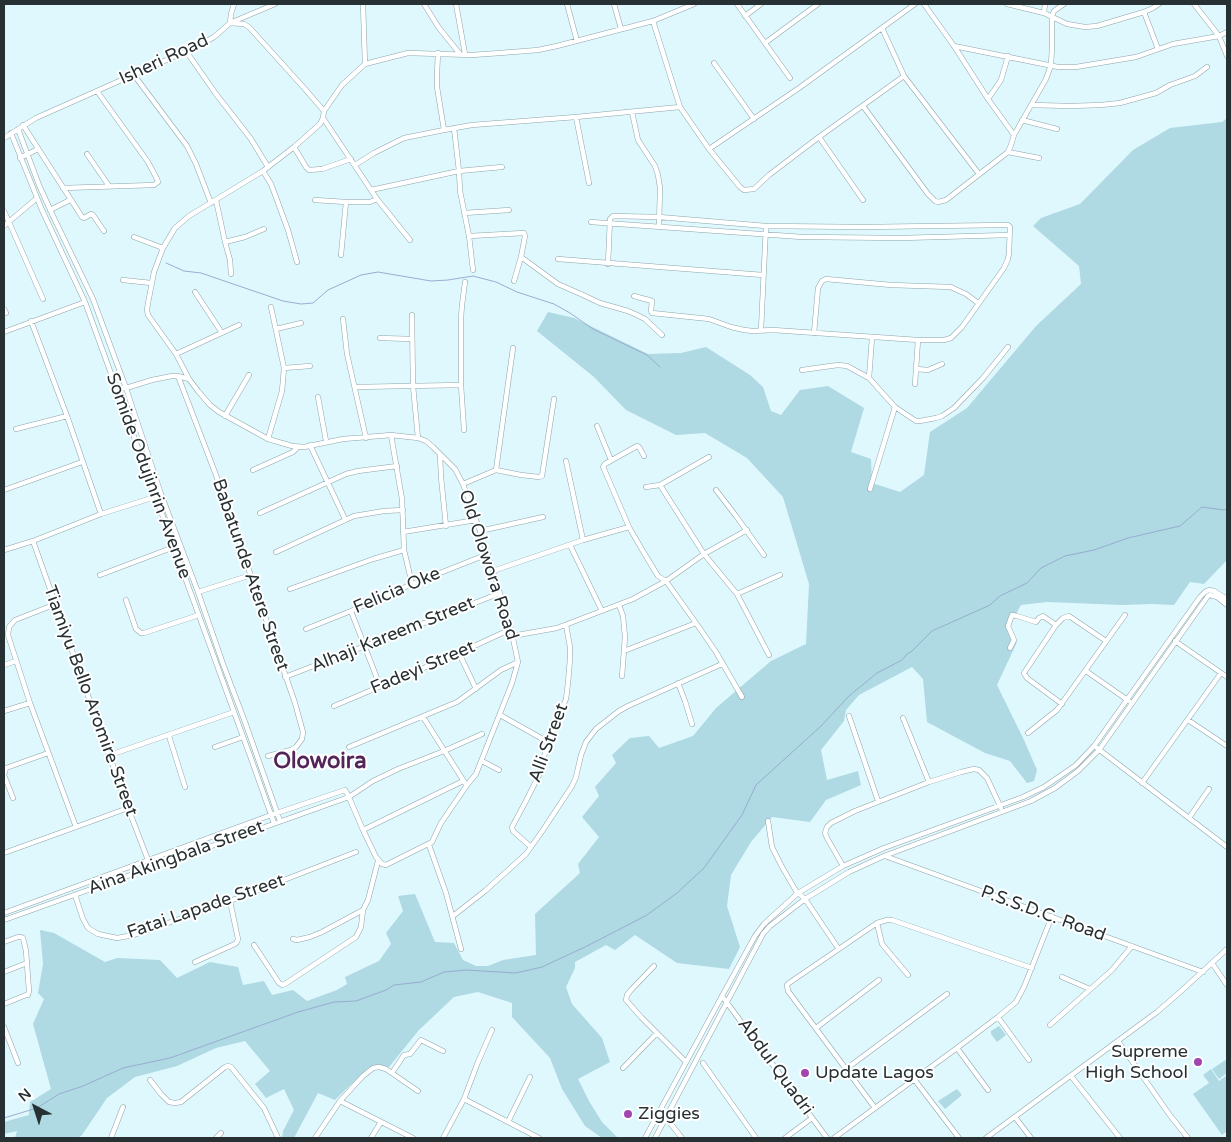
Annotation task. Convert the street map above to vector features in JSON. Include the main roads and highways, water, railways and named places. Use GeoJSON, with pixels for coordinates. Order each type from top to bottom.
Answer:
{"type":"FeatureCollection","features":[{"type":"Feature","properties":{"kind":"waterway"},"geometry":{"type":"LineString","coordinates":[[166,263],[184,271],[201,273],[283,301],[301,304],[313,303],[328,290],[361,275],[378,272],[431,281],[473,276],[496,282],[517,292],[554,304],[593,329],[647,355],[660,367]]}},
{"type":"Feature","properties":{"kind":"waterway"},"geometry":{"type":"LineString","coordinates":[[4,1118],[37,1108],[59,1094],[83,1086],[123,1068],[170,1058],[298,1012],[334,1002],[356,1001],[386,990],[394,985],[421,982],[444,972],[466,970],[516,973],[542,967],[587,946],[647,915],[677,893],[704,868],[742,815],[756,785],[821,726],[849,696],[877,673],[902,660],[932,631],[990,605],[1000,596],[1027,583],[1041,568],[1065,556],[1094,550],[1128,538],[1180,526],[1202,507],[1227,509]]}},
{"type":"Feature","properties":{"kind":"place","name":"Supreme High School"},"geometry":{"type":"Point","coordinates":[1198,1062]}},
{"type":"Feature","properties":{"kind":"place","name":"Update Lagos"},"geometry":{"type":"Point","coordinates":[805,1073]}},
{"type":"Feature","properties":{"kind":"place","name":"Ziggies"},"geometry":{"type":"Point","coordinates":[628,1114]}},
{"type":"Feature","properties":{"kind":"district","name":"Olowoira"},"geometry":{"type":"Point","coordinates":[320,762]}}]}
